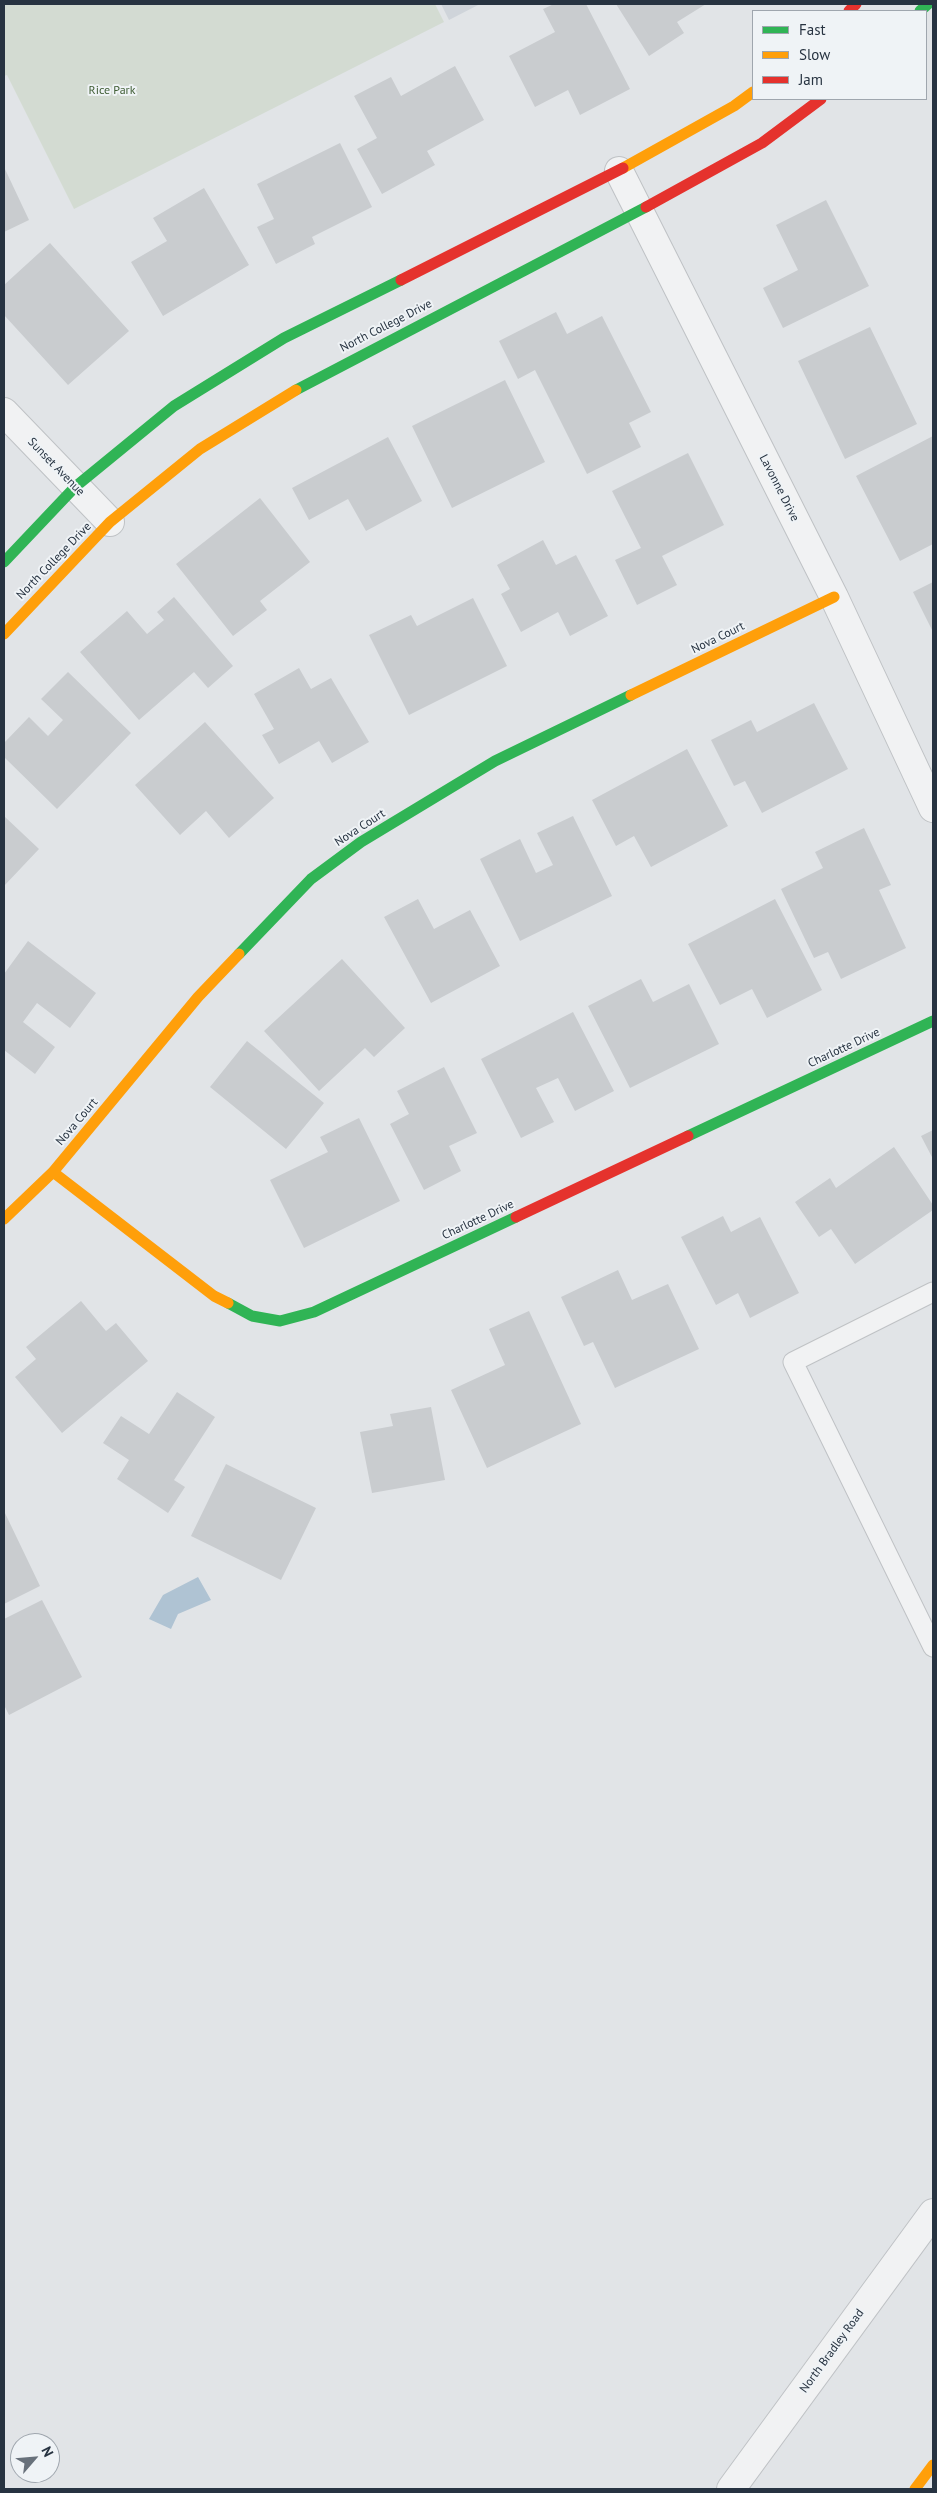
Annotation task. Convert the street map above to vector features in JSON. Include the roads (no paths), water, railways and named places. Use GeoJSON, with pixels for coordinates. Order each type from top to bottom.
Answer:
{"type":"FeatureCollection","features":[{"type":"Feature","properties":{"kind":"main road"},"geometry":{"type":"LineString","coordinates":[[4,562],[75,487],[174,406],[284,338],[619,171],[734,106],[752,93]]}},
{"type":"Feature","properties":{"kind":"main road","name":"North College Drive"},"geometry":{"type":"LineString","coordinates":[[4,634],[110,522],[200,449],[310,382],[640,210],[762,143],[821,100]]}},
{"type":"Feature","properties":{"kind":"main road","name":"Nova Court"},"geometry":{"type":"LineString","coordinates":[[4,1218],[53,1172],[198,997],[311,879],[361,842],[496,761],[834,597]]}},
{"type":"Feature","properties":{"kind":"main road","name":"Charlotte Drive"},"geometry":{"type":"LineString","coordinates":[[53,1172],[214,1296],[252,1316],[280,1322],[314,1312],[933,1021]]}},
{"type":"Feature","properties":{"kind":"main road"},"geometry":{"type":"LineString","coordinates":[[915,2489],[933,2465]]}},
{"type":"Feature","properties":{"kind":"street","name":"Lavonne Drive"},"geometry":{"type":"LineString","coordinates":[[619,171],[834,597],[933,808]]}},
{"type":"Feature","properties":{"kind":"street","name":"Sunset Avenue"},"geometry":{"type":"LineString","coordinates":[[4,412],[110,522]]}},
{"type":"Feature","properties":{"kind":"street","name":"North Bradley Road"},"geometry":{"type":"LineString","coordinates":[[731,2489],[933,2213]]}},
{"type":"Feature","properties":{"kind":"lane"},"geometry":{"type":"LineString","coordinates":[[933,1292],[793,1362],[933,1647]]}},
{"type":"Feature","properties":{"kind":"water"},"geometry":{"type":"Polygon","coordinates":[[[198,1577],[211,1600],[178,1614],[171,1629],[149,1619],[163,1595],[198,1577]]]}},
{"type":"Feature","properties":{"kind":"park label","name":"Rice Park"},"geometry":{"type":"Point","coordinates":[112,91]}}]}
